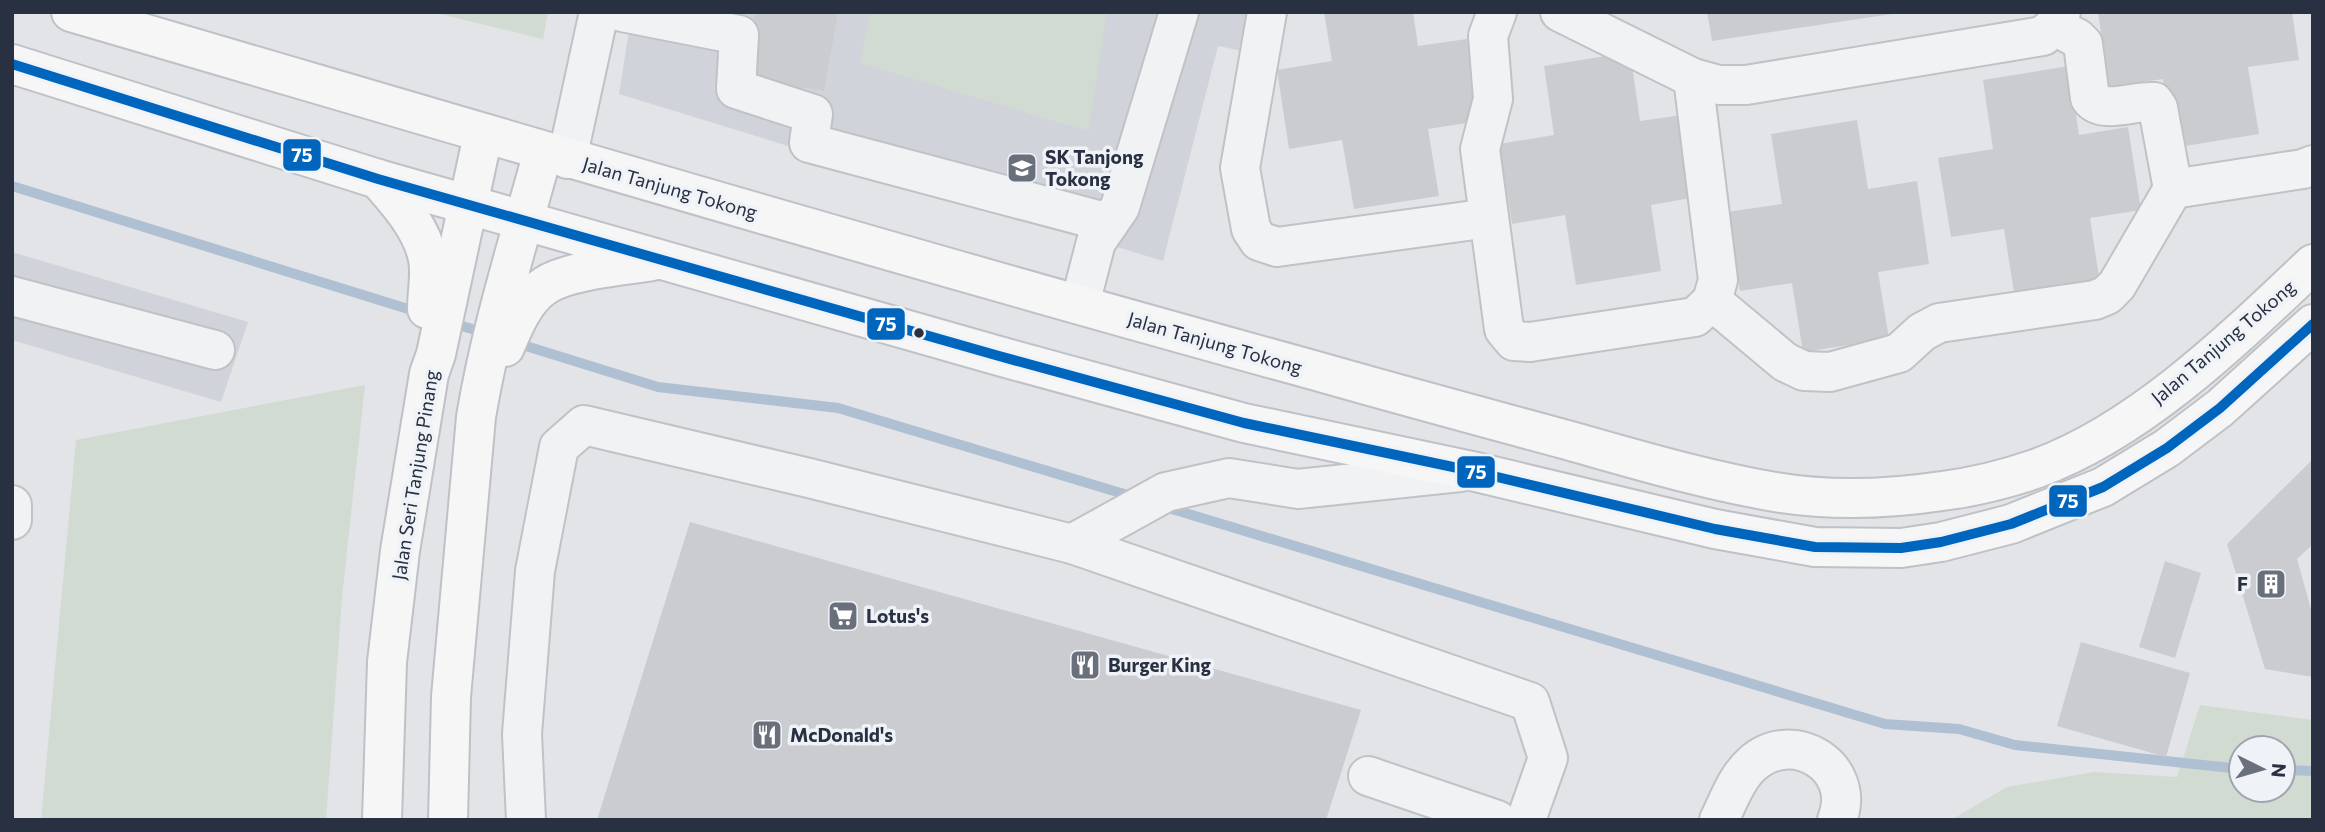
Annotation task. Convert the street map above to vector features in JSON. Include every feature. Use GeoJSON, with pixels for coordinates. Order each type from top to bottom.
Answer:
{"type":"FeatureCollection","features":[{"type":"Feature","properties":{"kind":"main road","name":"Jalan Tanjung Tokong"},"geometry":{"type":"LineString","coordinates":[[71,12],[483,135],[1080,304],[1717,480],[1779,493],[1894,496],[1936,492],[2038,468],[2120,426],[2190,375],[2313,264]]}},
{"type":"Feature","properties":{"kind":"main road"},"geometry":{"type":"LineString","coordinates":[[12,64],[378,179],[986,352],[1244,422],[1472,471],[1714,529],[1815,547],[1901,548],[1941,542],[2011,524],[2103,487],[2167,448],[2220,408],[2313,324]]}},
{"type":"Feature","properties":{"kind":"main road"},"geometry":{"type":"LineString","coordinates":[[378,179],[407,214],[421,239],[441,261],[467,204],[483,135]]}},
{"type":"Feature","properties":{"kind":"main road"},"geometry":{"type":"LineString","coordinates":[[447,820],[451,696],[476,417],[491,370],[508,278],[525,219],[555,155]]}},
{"type":"Feature","properties":{"kind":"main road"},"geometry":{"type":"LineString","coordinates":[[491,370],[513,326],[530,300],[546,284],[572,275],[662,259]]}},
{"type":"Feature","properties":{"kind":"main road","name":"Jalan Seri Tanjung Pinang"},"geometry":{"type":"LineString","coordinates":[[382,820],[387,662],[441,261]]}},
{"type":"Feature","properties":{"kind":"street"},"geometry":{"type":"LineString","coordinates":[[555,155],[599,12]]}},
{"type":"Feature","properties":{"kind":"street"},"geometry":{"type":"LineString","coordinates":[[622,12],[738,35],[736,89],[813,114],[809,143],[1109,223]]}},
{"type":"Feature","properties":{"kind":"street"},"geometry":{"type":"LineString","coordinates":[[1080,304],[1096,242],[1120,207],[1179,12]]}},
{"type":"Feature","properties":{"kind":"street"},"geometry":{"type":"LineString","coordinates":[[1267,12],[1240,168],[1251,229],[1259,242],[1278,247],[1489,218]]}},
{"type":"Feature","properties":{"kind":"street"},"geometry":{"type":"LineString","coordinates":[[1497,12],[1488,36],[1493,99],[1480,149],[1504,329],[1514,341],[1530,342],[1695,317],[1712,302],[1718,280],[1693,78]]}},
{"type":"Feature","properties":{"kind":"street"},"geometry":{"type":"LineString","coordinates":[[1560,12],[1693,78],[1719,85],[1746,85],[2043,36],[2057,19],[2083,44],[2090,98],[2094,104],[2102,107],[2154,102],[2158,108],[2173,189],[2117,285],[2107,295],[2095,300],[1939,323],[1923,332],[1899,353],[1830,372],[1804,371],[1785,362],[1712,302]]}},
{"type":"Feature","properties":{"kind":"street"},"geometry":{"type":"LineString","coordinates":[[2173,189],[2303,169],[2313,165]]}},
{"type":"Feature","properties":{"kind":"street"},"geometry":{"type":"LineString","coordinates":[[12,296],[215,351]]}},
{"type":"Feature","properties":{"kind":"street"},"geometry":{"type":"LineString","coordinates":[[526,820],[522,734],[536,571],[559,447],[584,425],[1072,544],[1530,702],[1548,758],[1525,820]]}},
{"type":"Feature","properties":{"kind":"street"},"geometry":{"type":"LineString","coordinates":[[1072,544],[1167,492],[1229,478],[1298,488],[1472,471]]}},
{"type":"Feature","properties":{"kind":"street"},"geometry":{"type":"LineString","coordinates":[[12,505],[12,520]]}},
{"type":"Feature","properties":{"kind":"street"},"geometry":{"type":"LineString","coordinates":[[1719,820],[1750,765],[1765,755],[1782,749],[1797,749],[1812,754],[1830,770],[1838,784],[1840,798],[1837,820]]}},
{"type":"Feature","properties":{"kind":"street"},"geometry":{"type":"LineString","coordinates":[[1368,776],[1497,820]]}},
{"type":"Feature","properties":{"kind":"shaded area"},"geometry":{"type":"Polygon","coordinates":[[[432,12],[548,12],[543,39],[432,12]]]}},
{"type":"Feature","properties":{"kind":"shaded area","name":"SK Tanjong Tokong"},"geometry":{"type":"Polygon","coordinates":[[[632,12],[1249,12],[1243,51],[1218,46],[1163,261],[619,94],[632,12]]]}},
{"type":"Feature","properties":{"kind":"shaded area"},"geometry":{"type":"Polygon","coordinates":[[[871,12],[1107,12],[1088,131],[860,63],[871,12]]]}},
{"type":"Feature","properties":{"kind":"shaded area"},"geometry":{"type":"Polygon","coordinates":[[[12,252],[248,322],[221,402],[12,340],[12,252]]]}},
{"type":"Feature","properties":{"kind":"shaded area"},"geometry":{"type":"Polygon","coordinates":[[[365,385],[342,597],[326,820],[41,820],[76,440],[365,385]]]}},
{"type":"Feature","properties":{"kind":"shaded area"},"geometry":{"type":"Polygon","coordinates":[[[2200,705],[2313,720],[2313,820],[1951,820],[2007,787],[2094,772],[2177,777],[2200,705]]]}},
{"type":"Feature","properties":{"kind":"building"},"geometry":{"type":"Polygon","coordinates":[[[755,12],[838,12],[824,91],[744,78],[755,12]]]}},
{"type":"Feature","properties":{"kind":"building"},"geometry":{"type":"Polygon","coordinates":[[[1324,12],[1413,12],[1418,46],[1467,39],[1479,121],[1428,129],[1439,196],[1354,209],[1342,140],[1289,149],[1277,70],[1332,61],[1324,12]]]}},
{"type":"Feature","properties":{"kind":"building"},"geometry":{"type":"Polygon","coordinates":[[[1707,12],[1891,12],[1892,14],[1712,41],[1707,12]]]}},
{"type":"Feature","properties":{"kind":"building"},"geometry":{"type":"Polygon","coordinates":[[[2098,12],[2292,12],[2299,60],[2248,67],[2259,134],[2173,148],[2163,79],[2109,87],[2098,12]]]}},
{"type":"Feature","properties":{"kind":"building"},"geometry":{"type":"Polygon","coordinates":[[[1630,52],[1640,121],[1689,114],[1702,196],[1651,205],[1661,271],[1576,285],[1565,215],[1512,224],[1499,144],[1554,135],[1544,66],[1630,52]]]}},
{"type":"Feature","properties":{"kind":"building"},"geometry":{"type":"Polygon","coordinates":[[[2069,66],[2079,135],[2128,127],[2141,210],[2090,218],[2100,284],[2015,298],[2004,229],[1951,237],[1938,158],[1993,149],[1983,80],[2069,66]]]}},
{"type":"Feature","properties":{"kind":"building"},"geometry":{"type":"Polygon","coordinates":[[[1857,120],[1868,189],[1917,181],[1929,264],[1878,272],[1889,339],[1803,352],[1792,283],[1740,291],[1727,212],[1782,204],[1771,134],[1857,120]]]}},
{"type":"Feature","properties":{"kind":"building","name":"F"},"geometry":{"type":"Polygon","coordinates":[[[2313,459],[2313,544],[2297,559],[2313,610],[2313,677],[2265,669],[2227,544],[2313,459]]]}},
{"type":"Feature","properties":{"kind":"building","name":"Lotus's"},"geometry":{"type":"Polygon","coordinates":[[[690,522],[1361,710],[1326,820],[597,820],[690,522]]]}},
{"type":"Feature","properties":{"kind":"building"},"geometry":{"type":"Polygon","coordinates":[[[2165,561],[2201,573],[2175,658],[2139,647],[2165,561]]]}},
{"type":"Feature","properties":{"kind":"building"},"geometry":{"type":"Polygon","coordinates":[[[2081,642],[2190,673],[2166,757],[2057,726],[2081,642]]]}},
{"type":"Feature","properties":{"kind":"waterway"},"geometry":{"type":"LineString","coordinates":[[12,186],[421,313]]}},
{"type":"Feature","properties":{"kind":"waterway"},"geometry":{"type":"LineString","coordinates":[[449,322],[488,334]]}},
{"type":"Feature","properties":{"kind":"waterway"},"geometry":{"type":"LineString","coordinates":[[513,342],[658,387],[838,408],[1134,497]]}},
{"type":"Feature","properties":{"kind":"waterway"},"geometry":{"type":"LineString","coordinates":[[1162,506],[1885,724],[1959,729],[2015,745],[2227,768]]}},
{"type":"Feature","properties":{"kind":"waterway"},"geometry":{"type":"LineString","coordinates":[[2297,770],[2313,771]]}},
{"type":"Feature","properties":{"kind":"transit line","name":"75"},"geometry":{"type":"LineString","coordinates":[[12,64],[378,179],[1244,423],[1472,471],[1715,529],[1815,547],[1901,548],[1941,542],[2011,524],[2103,487],[2167,448],[2220,408],[2313,324]]}},
{"type":"Feature","properties":{"kind":"place","name":"SK Tanjong Tokong"},"geometry":{"type":"Point","coordinates":[1022,168]}},
{"type":"Feature","properties":{"kind":"place","name":"F"},"geometry":{"type":"Point","coordinates":[2271,584]}},
{"type":"Feature","properties":{"kind":"place","name":"Lotus's"},"geometry":{"type":"Point","coordinates":[843,616]}},
{"type":"Feature","properties":{"kind":"place","name":"Burger King"},"geometry":{"type":"Point","coordinates":[1085,665]}},
{"type":"Feature","properties":{"kind":"place","name":"McDonald's"},"geometry":{"type":"Point","coordinates":[767,735]}}]}
